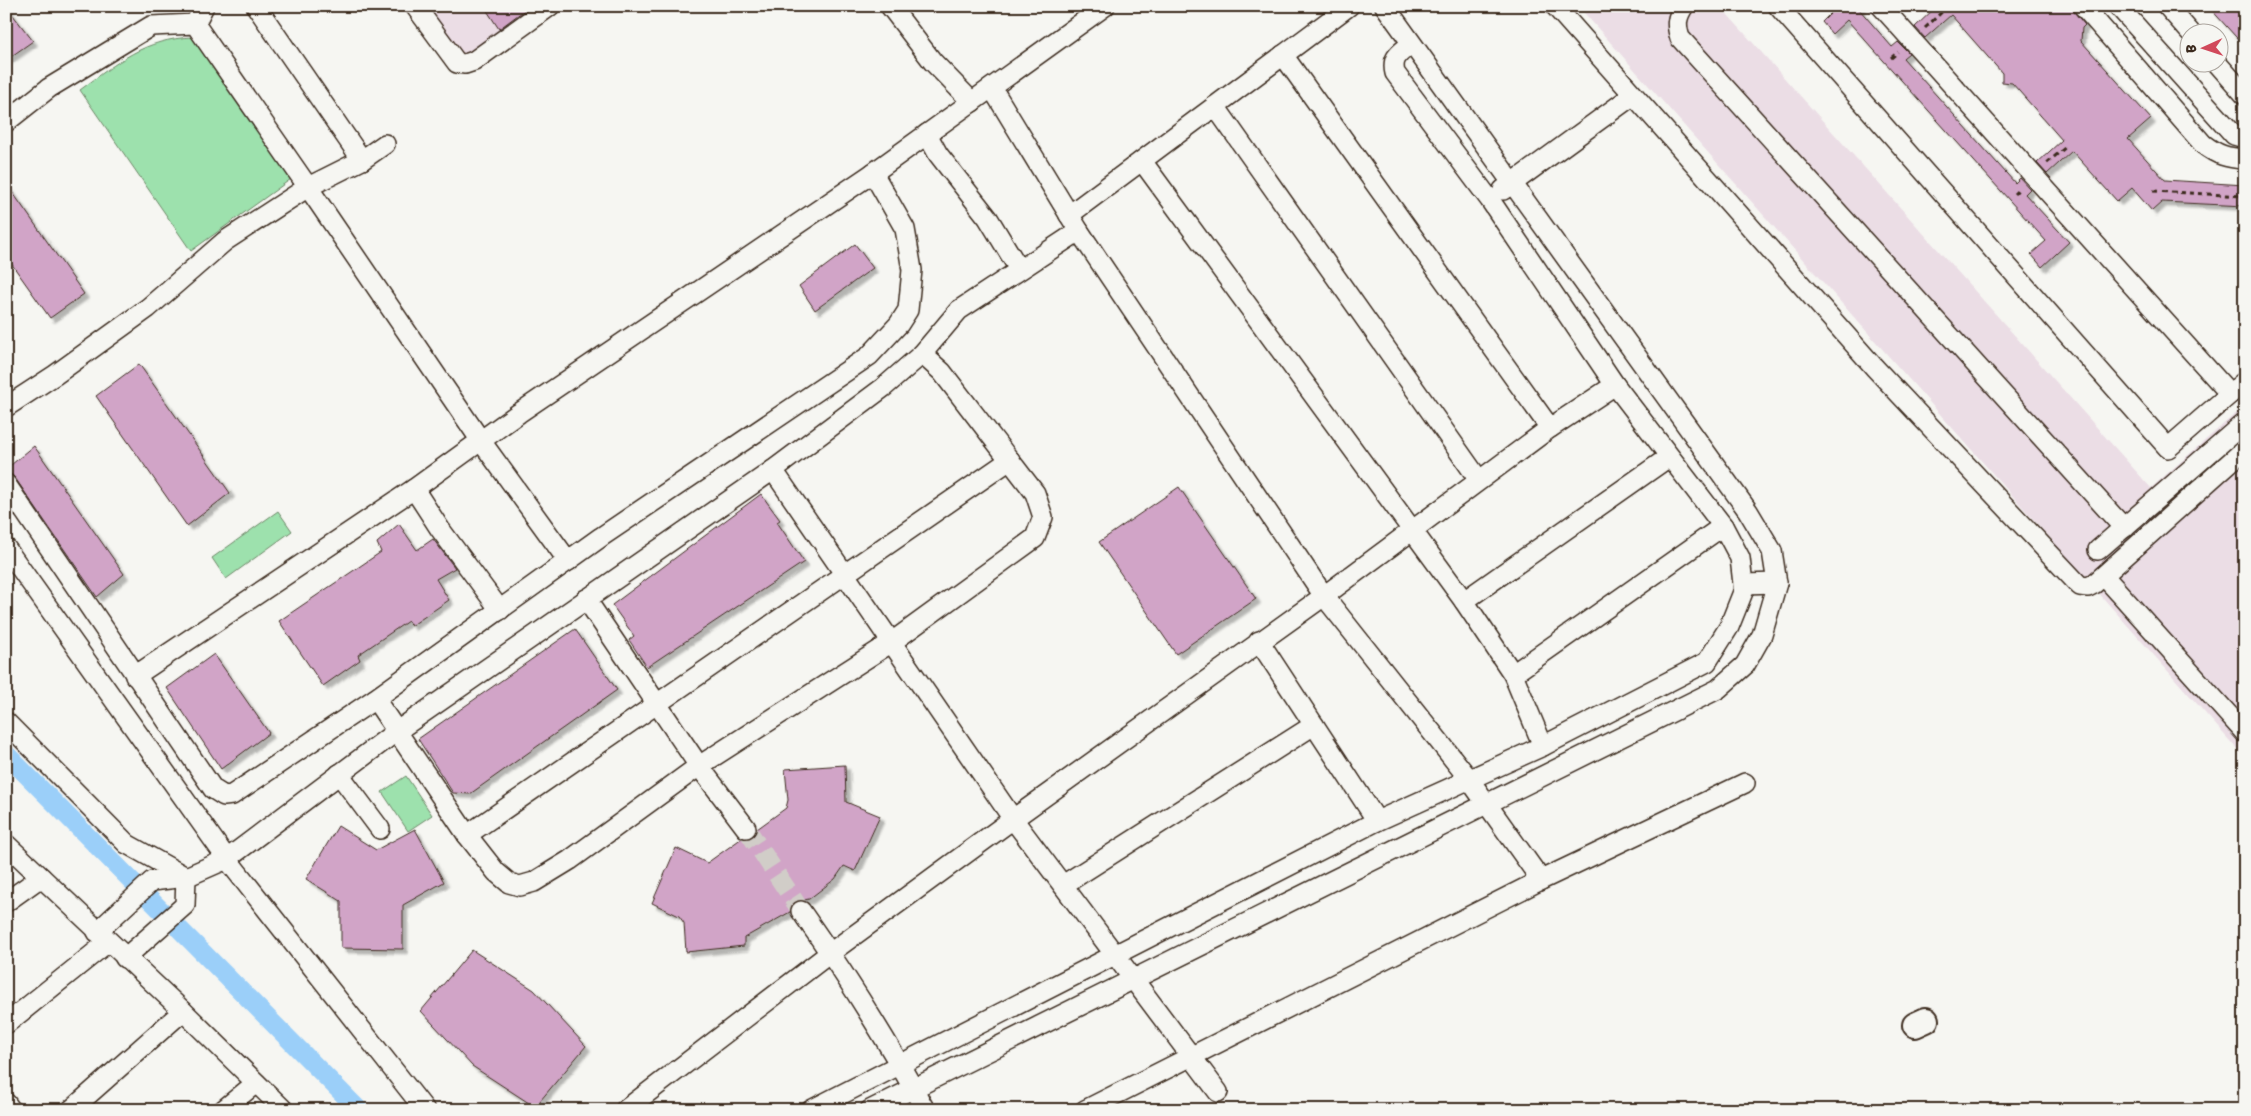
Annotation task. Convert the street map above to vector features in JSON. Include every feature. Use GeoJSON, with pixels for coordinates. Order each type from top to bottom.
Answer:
{"type":"FeatureCollection","features":[{"type":"Feature","properties":{"kind":"street"},"geometry":{"type":"LineString","coordinates":[[195,24],[204,6]]}},
{"type":"Feature","properties":{"kind":"street"},"geometry":{"type":"LineString","coordinates":[[256,6],[362,160]]}},
{"type":"Feature","properties":{"kind":"street"},"geometry":{"type":"LineString","coordinates":[[415,6],[457,63],[465,64],[474,61],[550,6]]}},
{"type":"Feature","properties":{"kind":"street"},"geometry":{"type":"LineString","coordinates":[[890,6],[933,62],[972,102]]}},
{"type":"Feature","properties":{"kind":"street"},"geometry":{"type":"LineString","coordinates":[[135,676],[414,489],[519,413],[873,172],[1105,6]]}},
{"type":"Feature","properties":{"kind":"street"},"geometry":{"type":"LineString","coordinates":[[1069,215],[1349,6]]}},
{"type":"Feature","properties":{"kind":"street"},"geometry":{"type":"LineString","coordinates":[[870,1110],[1132,978],[1718,689],[1745,665],[1762,635],[1777,583],[1772,551],[1748,511],[1385,6]]}},
{"type":"Feature","properties":{"kind":"street"},"geometry":{"type":"LineString","coordinates":[[1555,6],[1632,96],[1875,368],[2076,583],[2088,587],[2104,576],[2245,449]]}},
{"type":"Feature","properties":{"kind":"street"},"geometry":{"type":"LineString","coordinates":[[1684,6],[1678,15],[1676,25],[1680,38],[2124,528]]}},
{"type":"Feature","properties":{"kind":"street"},"geometry":{"type":"LineString","coordinates":[[1778,6],[2168,448],[2245,381]]}},
{"type":"Feature","properties":{"kind":"street"},"geometry":{"type":"LineString","coordinates":[[1881,6],[2230,394]]}},
{"type":"Feature","properties":{"kind":"street"},"geometry":{"type":"LineString","coordinates":[[2084,6],[2203,144],[2215,154],[2228,158],[2245,159]]}},
{"type":"Feature","properties":{"kind":"street"},"geometry":{"type":"LineString","coordinates":[[2118,6],[2234,135],[2245,138]]}},
{"type":"Feature","properties":{"kind":"street"},"geometry":{"type":"LineString","coordinates":[[2167,6],[2181,22]]}},
{"type":"Feature","properties":{"kind":"street"},"geometry":{"type":"LineString","coordinates":[[6,122],[49,88],[150,26],[195,24]]}},
{"type":"Feature","properties":{"kind":"street"},"geometry":{"type":"LineString","coordinates":[[195,24],[481,442],[568,561]]}},
{"type":"Feature","properties":{"kind":"street"},"geometry":{"type":"LineString","coordinates":[[811,1110],[900,1063],[1116,956],[1377,821],[1543,746],[1707,662],[1729,627],[1743,592],[1743,584],[1740,558],[1723,526],[1615,385],[1490,200],[1395,73],[1393,64],[1396,56],[1412,44]]}},
{"type":"Feature","properties":{"kind":"street"},"geometry":{"type":"LineString","coordinates":[[1283,55],[1550,428]]}},
{"type":"Feature","properties":{"kind":"street"},"geometry":{"type":"LineString","coordinates":[[2225,72],[2245,95]]}},
{"type":"Feature","properties":{"kind":"street"},"geometry":{"type":"LineString","coordinates":[[992,88],[1079,231],[1324,596],[1469,779],[1541,880]]}},
{"type":"Feature","properties":{"kind":"street"},"geometry":{"type":"LineString","coordinates":[[1490,200],[1632,96]]}},
{"type":"Feature","properties":{"kind":"street"},"geometry":{"type":"LineString","coordinates":[[1215,106],[1479,480]]}},
{"type":"Feature","properties":{"kind":"street"},"geometry":{"type":"LineString","coordinates":[[927,134],[938,154],[988,218],[1019,269]]}},
{"type":"Feature","properties":{"kind":"street"},"geometry":{"type":"LineString","coordinates":[[6,407],[55,375],[148,308],[226,241],[308,188],[362,160],[385,144]]}},
{"type":"Feature","properties":{"kind":"street"},"geometry":{"type":"LineString","coordinates":[[1142,161],[1464,601],[1513,674],[1543,746]]}},
{"type":"Feature","properties":{"kind":"street"},"geometry":{"type":"LineString","coordinates":[[6,484],[213,789],[224,796],[232,795],[375,699],[568,561],[869,356],[908,310],[912,270],[905,230],[873,172]]}},
{"type":"Feature","properties":{"kind":"street"},"geometry":{"type":"LineString","coordinates":[[6,1024],[103,932],[152,881],[186,877],[227,859],[396,731],[773,470],[884,387],[922,354],[959,310],[1079,231]]}},
{"type":"Feature","properties":{"kind":"street"},"geometry":{"type":"LineString","coordinates":[[375,699],[467,836],[496,872],[508,883],[520,886],[534,882],[570,860],[699,766],[892,642],[1035,538],[1043,517],[1035,493],[942,372],[922,354]]}},
{"type":"Feature","properties":{"kind":"street"},"geometry":{"type":"LineString","coordinates":[[626,1110],[830,953],[1259,641],[1324,596],[1550,428],[1615,385]]}},
{"type":"Feature","properties":{"kind":"street"},"geometry":{"type":"LineString","coordinates":[[2098,550],[2245,422]]}},
{"type":"Feature","properties":{"kind":"street"},"geometry":{"type":"LineString","coordinates":[[1464,601],[1669,457]]}},
{"type":"Feature","properties":{"kind":"street"},"geometry":{"type":"LineString","coordinates":[[467,836],[1010,460]]}},
{"type":"Feature","properties":{"kind":"street"},"geometry":{"type":"LineString","coordinates":[[773,470],[1013,819],[1218,1092]]}},
{"type":"Feature","properties":{"kind":"street"},"geometry":{"type":"LineString","coordinates":[[414,489],[440,529],[500,610]]}},
{"type":"Feature","properties":{"kind":"street"},"geometry":{"type":"LineString","coordinates":[[1513,674],[1723,526]]}},
{"type":"Feature","properties":{"kind":"street"},"geometry":{"type":"LineString","coordinates":[[6,548],[227,859],[425,1110]]}},
{"type":"Feature","properties":{"kind":"street"},"geometry":{"type":"LineString","coordinates":[[2104,576],[2245,733]]}},
{"type":"Feature","properties":{"kind":"street"},"geometry":{"type":"LineString","coordinates":[[1743,584],[1777,583]]}},
{"type":"Feature","properties":{"kind":"street"},"geometry":{"type":"LineString","coordinates":[[586,600],[699,766],[746,828]]}},
{"type":"Feature","properties":{"kind":"street"},"geometry":{"type":"LineString","coordinates":[[1259,641],[1377,821]]}},
{"type":"Feature","properties":{"kind":"street"},"geometry":{"type":"LineString","coordinates":[[6,722],[127,844],[186,877]]}},
{"type":"Feature","properties":{"kind":"street"},"geometry":{"type":"LineString","coordinates":[[1063,885],[1314,725]]}},
{"type":"Feature","properties":{"kind":"street"},"geometry":{"type":"LineString","coordinates":[[339,774],[380,829]]}},
{"type":"Feature","properties":{"kind":"street"},"geometry":{"type":"LineString","coordinates":[[1085,1110],[1541,880],[1745,783]]}},
{"type":"Feature","properties":{"kind":"street"},"geometry":{"type":"LineString","coordinates":[[6,844],[129,954],[183,1011],[284,1110]]}},
{"type":"Feature","properties":{"kind":"street"},"geometry":{"type":"LineString","coordinates":[[6,902],[41,877]]}},
{"type":"Feature","properties":{"kind":"street"},"geometry":{"type":"LineString","coordinates":[[129,954],[185,905],[186,877]]}},
{"type":"Feature","properties":{"kind":"street"},"geometry":{"type":"LineString","coordinates":[[801,911],[900,1063],[925,1110]]}},
{"type":"Feature","properties":{"kind":"street"},"geometry":{"type":"LineString","coordinates":[[71,1110],[183,1011]]}},
{"type":"Feature","properties":{"kind":"street"},"geometry":{"type":"LineString","coordinates":[[223,1110],[256,1083]]}},
{"type":"Feature","properties":{"kind":"street"},"geometry":{"type":"LineString","coordinates":[[6,1103],[11,1110]]}},
{"type":"Feature","properties":{"kind":"path"},"geometry":{"type":"LineString","coordinates":[[2153,191],[2245,196]]}},
{"type":"Feature","properties":{"kind":"shaded area"},"geometry":{"type":"Polygon","coordinates":[[[426,6],[544,6],[465,60],[426,6]]]}},
{"type":"Feature","properties":{"kind":"shaded area"},"geometry":{"type":"Polygon","coordinates":[[[1578,6],[1720,6],[2151,488],[2245,405],[2245,758],[1578,6]]]}},
{"type":"Feature","properties":{"kind":"green space"},"geometry":{"type":"Polygon","coordinates":[[[193,37],[291,179],[191,251],[80,90],[120,61],[146,47],[160,42],[193,37]]]}},
{"type":"Feature","properties":{"kind":"green space"},"geometry":{"type":"Polygon","coordinates":[[[278,511],[292,531],[226,579],[212,558],[278,511]]]}},
{"type":"Feature","properties":{"kind":"green space"},"geometry":{"type":"Polygon","coordinates":[[[406,776],[432,815],[408,831],[382,792],[406,776]]]}},
{"type":"Feature","properties":{"kind":"building"},"geometry":{"type":"Polygon","coordinates":[[[6,6],[33,41],[6,60],[6,6]]]}},
{"type":"Feature","properties":{"kind":"building"},"geometry":{"type":"Polygon","coordinates":[[[484,6],[530,6],[499,29],[484,6]]]}},
{"type":"Feature","properties":{"kind":"building"},"geometry":{"type":"Polygon","coordinates":[[[1835,6],[1862,6],[1859,9],[1892,47],[1898,42],[1909,53],[1903,58],[2015,183],[2020,178],[2030,189],[2025,194],[2069,242],[2042,267],[2031,254],[2046,241],[1847,20],[1832,34],[1822,22],[1836,8],[1835,6]]]}},
{"type":"Feature","properties":{"kind":"building"},"geometry":{"type":"Polygon","coordinates":[[[1937,6],[2050,6],[2066,8],[2072,6],[2085,25],[2082,28],[2081,41],[2151,119],[2128,139],[2165,180],[2245,185],[2245,206],[2162,202],[2152,211],[2132,188],[2117,201],[2072,151],[2047,174],[2037,163],[2062,140],[2012,83],[2002,82],[2002,73],[1951,15],[1925,38],[1915,27],[1937,6]]]}},
{"type":"Feature","properties":{"kind":"building"},"geometry":{"type":"Polygon","coordinates":[[[2208,6],[2245,6],[2245,47],[2228,28],[2228,22],[2222,22],[2208,6]]]}},
{"type":"Feature","properties":{"kind":"building"},"geometry":{"type":"Polygon","coordinates":[[[6,183],[84,294],[50,318],[6,256],[6,183]]]}},
{"type":"Feature","properties":{"kind":"building"},"geometry":{"type":"Polygon","coordinates":[[[855,244],[873,268],[815,310],[799,286],[855,244]]]}},
{"type":"Feature","properties":{"kind":"building"},"geometry":{"type":"Polygon","coordinates":[[[139,364],[230,493],[187,526],[96,396],[139,364]]]}},
{"type":"Feature","properties":{"kind":"building"},"geometry":{"type":"Polygon","coordinates":[[[34,446],[124,574],[97,597],[15,478],[6,469],[34,446]]]}},
{"type":"Feature","properties":{"kind":"building"},"geometry":{"type":"Polygon","coordinates":[[[1179,487],[1256,599],[1176,654],[1099,542],[1179,487]]]}},
{"type":"Feature","properties":{"kind":"building"},"geometry":{"type":"Polygon","coordinates":[[[761,494],[780,520],[777,522],[804,562],[647,667],[629,640],[634,636],[612,605],[761,494]]]}},
{"type":"Feature","properties":{"kind":"building"},"geometry":{"type":"Polygon","coordinates":[[[399,524],[417,550],[433,539],[455,568],[436,579],[449,600],[411,626],[408,621],[358,655],[360,660],[323,686],[279,621],[381,552],[377,543],[399,524]]]}},
{"type":"Feature","properties":{"kind":"building"},"geometry":{"type":"Polygon","coordinates":[[[575,629],[617,690],[470,794],[453,793],[418,739],[575,629]]]}},
{"type":"Feature","properties":{"kind":"building"},"geometry":{"type":"Polygon","coordinates":[[[214,654],[269,733],[221,769],[167,688],[214,654]]]}},
{"type":"Feature","properties":{"kind":"building"},"geometry":{"type":"Polygon","coordinates":[[[845,765],[846,802],[880,816],[855,871],[844,866],[835,879],[809,899],[795,902],[790,912],[744,938],[744,946],[686,952],[684,923],[679,916],[652,903],[676,848],[707,863],[742,838],[752,837],[757,829],[786,808],[788,800],[785,769],[845,765]]]}},
{"type":"Feature","properties":{"kind":"building"},"geometry":{"type":"Polygon","coordinates":[[[338,826],[376,850],[415,829],[444,882],[403,905],[403,949],[341,948],[341,901],[306,879],[338,826]]]}},
{"type":"Feature","properties":{"kind":"building"},"geometry":{"type":"Polygon","coordinates":[[[472,950],[534,990],[586,1046],[535,1107],[472,1066],[421,1011],[472,950]]]}},
{"type":"Feature","properties":{"kind":"waterway"},"geometry":{"type":"LineString","coordinates":[[6,754],[359,1110]]}},
{"type":"Feature","properties":{"kind":"tunnel"},"geometry":{"type":"LineString","coordinates":[[746,828],[801,911]]}}]}
